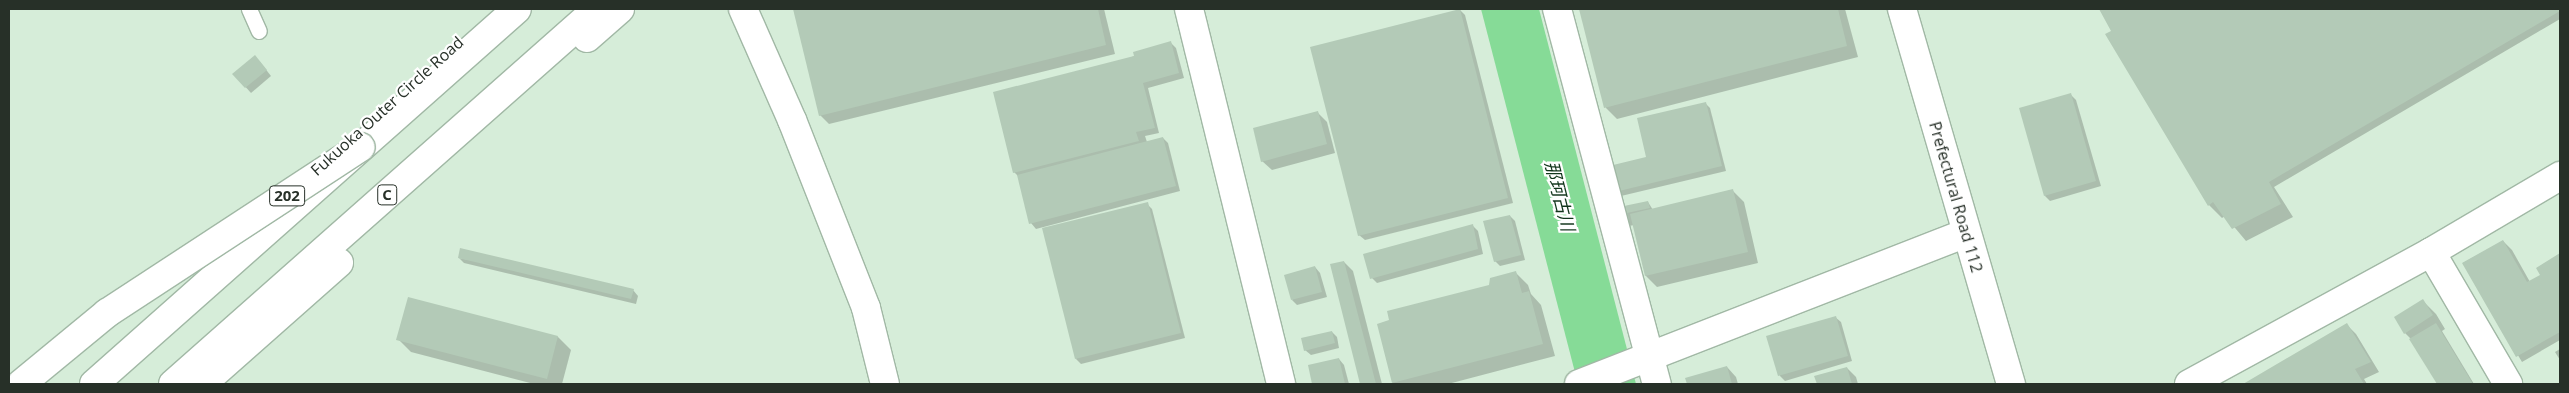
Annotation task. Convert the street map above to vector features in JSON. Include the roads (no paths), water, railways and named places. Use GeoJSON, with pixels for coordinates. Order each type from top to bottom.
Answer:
{"type":"FeatureCollection","features":[{"type":"Feature","properties":{"kind":"main road","name":"Fukuoka Outer Circle Road"},"geometry":{"type":"LineString","coordinates":[[78,384],[497,9]]}},
{"type":"Feature","properties":{"kind":"main road"},"geometry":{"type":"LineString","coordinates":[[94,384],[517,9]]}},
{"type":"Feature","properties":{"kind":"main road","name":"C"},"geometry":{"type":"LineString","coordinates":[[181,384],[596,9]]}},
{"type":"Feature","properties":{"kind":"main road"},"geometry":{"type":"LineString","coordinates":[[181,384],[620,9]]}},
{"type":"Feature","properties":{"kind":"main road"},"geometry":{"type":"LineString","coordinates":[[743,9],[792,120],[866,308],[886,384]]}},
{"type":"Feature","properties":{"kind":"main road"},"geometry":{"type":"LineString","coordinates":[[1190,9],[1281,384]]}},
{"type":"Feature","properties":{"kind":"main road"},"geometry":{"type":"LineString","coordinates":[[1557,9],[1657,384]]}},
{"type":"Feature","properties":{"kind":"main road","name":"Prefectural Road 112"},"geometry":{"type":"LineString","coordinates":[[1902,9],[1966,233],[2012,384]]}},
{"type":"Feature","properties":{"kind":"main road"},"geometry":{"type":"LineString","coordinates":[[21,384],[108,313],[361,147]]}},
{"type":"Feature","properties":{"kind":"main road"},"geometry":{"type":"LineString","coordinates":[[2189,384],[2431,252],[2560,176]]}},
{"type":"Feature","properties":{"kind":"main road"},"geometry":{"type":"LineString","coordinates":[[1579,384],[1966,233]]}},
{"type":"Feature","properties":{"kind":"main road"},"geometry":{"type":"LineString","coordinates":[[2431,252],[2508,384]]}},
{"type":"Feature","properties":{"kind":"lane"},"geometry":{"type":"LineString","coordinates":[[249,9],[259,31]]}},
{"type":"Feature","properties":{"kind":"water","name":"那珂古川"},"geometry":{"type":"Polygon","coordinates":[[[1481,9],[1539,9],[1636,384],[1578,384],[1481,9]]]}}]}
